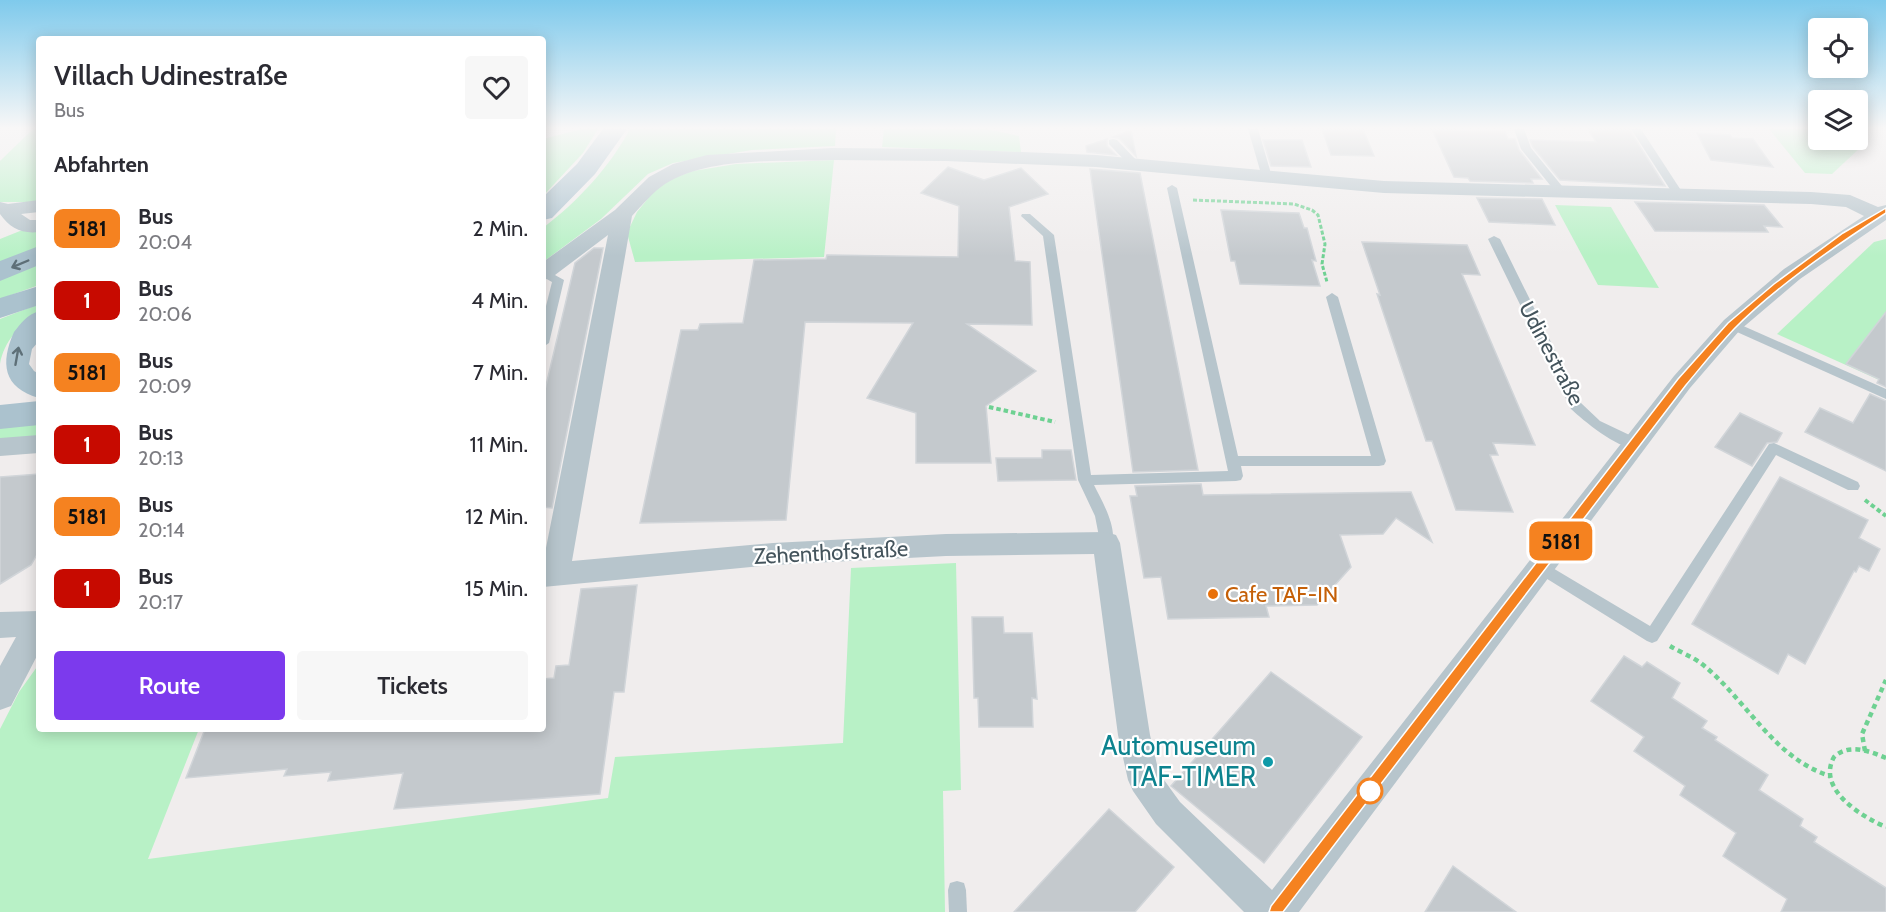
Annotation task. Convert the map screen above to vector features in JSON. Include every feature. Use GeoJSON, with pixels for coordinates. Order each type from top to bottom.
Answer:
{"type":"FeatureCollection","features":[{"type":"Feature","properties":{"kind":"main road"},"geometry":{"type":"LineString","coordinates":[[546,209],[583,172]]}},
{"type":"Feature","properties":{"kind":"main road"},"geometry":{"type":"LineString","coordinates":[[0,272],[36,256]]}},
{"type":"Feature","properties":{"kind":"main road"},"geometry":{"type":"LineString","coordinates":[[0,308],[36,296]]}},
{"type":"Feature","properties":{"kind":"main road"},"geometry":{"type":"LineString","coordinates":[[36,325],[18,347],[14,364],[23,380],[36,386]]}},
{"type":"Feature","properties":{"kind":"main road"},"geometry":{"type":"LineString","coordinates":[[0,417],[36,413]]}},
{"type":"Feature","properties":{"kind":"street"},"geometry":{"type":"LineString","coordinates":[[546,271],[622,214],[656,181],[674,172]]}},
{"type":"Feature","properties":{"kind":"street"},"geometry":{"type":"LineString","coordinates":[[1211,172],[1384,187],[1850,201],[1883,213]]}},
{"type":"Feature","properties":{"kind":"street"},"geometry":{"type":"LineString","coordinates":[[5,214],[36,207]]}},
{"type":"Feature","properties":{"kind":"street"},"geometry":{"type":"LineString","coordinates":[[1277,912],[1682,382],[1732,325],[1792,274],[1883,213]]}},
{"type":"Feature","properties":{"kind":"street"},"geometry":{"type":"LineString","coordinates":[[5,214],[22,225],[36,226]]}},
{"type":"Feature","properties":{"kind":"street","name":"Zehenthofstraße"},"geometry":{"type":"LineString","coordinates":[[622,214],[550,575],[773,554],[946,545],[1106,543]]}},
{"type":"Feature","properties":{"kind":"street"},"geometry":{"type":"LineString","coordinates":[[0,447],[36,444]]}},
{"type":"Feature","properties":{"kind":"street"},"geometry":{"type":"LineString","coordinates":[[1106,543],[1134,735],[1144,780],[1168,813],[1269,912]]}},
{"type":"Feature","properties":{"kind":"street"},"geometry":{"type":"LineString","coordinates":[[0,626],[36,623]]}},
{"type":"Feature","properties":{"kind":"street"},"geometry":{"type":"LineString","coordinates":[[0,696],[36,629]]}},
{"type":"Feature","properties":{"kind":"lane"},"geometry":{"type":"LineString","coordinates":[[1265,172],[1267,177]]}},
{"type":"Feature","properties":{"kind":"lane"},"geometry":{"type":"LineString","coordinates":[[1544,172],[1562,193]]}},
{"type":"Feature","properties":{"kind":"lane"},"geometry":{"type":"LineString","coordinates":[[1664,172],[1679,195]]}},
{"type":"Feature","properties":{"kind":"lane"},"geometry":{"type":"LineString","coordinates":[[1085,480],[1236,476],[1174,194]]}},
{"type":"Feature","properties":{"kind":"lane"},"geometry":{"type":"LineString","coordinates":[[1026,216],[1047,235],[1085,480],[1102,516],[1106,543]]}},
{"type":"Feature","properties":{"kind":"lane","name":"Udinestraße"},"geometry":{"type":"LineString","coordinates":[[1494,239],[1576,406],[1595,424],[1635,444]]}},
{"type":"Feature","properties":{"kind":"lane"},"geometry":{"type":"LineString","coordinates":[[546,274],[558,280],[546,330]]}},
{"type":"Feature","properties":{"kind":"lane"},"geometry":{"type":"LineString","coordinates":[[1232,461],[1379,461],[1332,297]]}},
{"type":"Feature","properties":{"kind":"lane"},"geometry":{"type":"LineString","coordinates":[[1732,325],[1886,394]]}},
{"type":"Feature","properties":{"kind":"lane"},"geometry":{"type":"LineString","coordinates":[[1541,568],[1652,636],[1774,448],[1853,486]]}},
{"type":"Feature","properties":{"kind":"lane"},"geometry":{"type":"LineString","coordinates":[[957,891],[957,912]]}},
{"type":"Feature","properties":{"kind":"path"},"geometry":{"type":"LineString","coordinates":[[1174,194],[1294,204],[1312,210],[1318,215],[1325,244],[1323,264],[1332,297]]}},
{"type":"Feature","properties":{"kind":"path"},"geometry":{"type":"LineString","coordinates":[[989,407],[1065,424],[1076,424]]}},
{"type":"Feature","properties":{"kind":"path"},"geometry":{"type":"LineString","coordinates":[[1853,486],[1856,496],[1886,516]]}},
{"type":"Feature","properties":{"kind":"path"},"geometry":{"type":"LineString","coordinates":[[1652,636],[1702,664],[1791,757],[1814,771],[1830,776]]}},
{"type":"Feature","properties":{"kind":"path"},"geometry":{"type":"LineString","coordinates":[[1865,751],[1862,734],[1886,680]]}},
{"type":"Feature","properties":{"kind":"path"},"geometry":{"type":"LineString","coordinates":[[1886,758],[1865,751],[1845,750],[1835,754],[1830,764],[1830,776],[1836,790],[1847,803],[1862,816],[1886,827]]}},
{"type":"Feature","properties":{"kind":"green space"},"geometry":{"type":"Polygon","coordinates":[[[0,172],[36,172],[36,202],[0,202],[0,172]]]}},
{"type":"Feature","properties":{"kind":"green space"},"geometry":{"type":"Polygon","coordinates":[[[546,172],[566,172],[546,193],[546,172]]]}},
{"type":"Feature","properties":{"kind":"green space"},"geometry":{"type":"Polygon","coordinates":[[[601,172],[654,172],[648,174],[601,219],[546,260],[546,225],[592,183],[601,172]]]}},
{"type":"Feature","properties":{"kind":"green space"},"geometry":{"type":"Polygon","coordinates":[[[691,172],[833,172],[824,257],[635,262],[627,233],[637,212],[654,191],[671,179],[691,172]]]}},
{"type":"Feature","properties":{"kind":"green space"},"geometry":{"type":"Polygon","coordinates":[[[1804,172],[1835,172],[1832,174],[1805,173],[1804,172]]]}},
{"type":"Feature","properties":{"kind":"green space"},"geometry":{"type":"Polygon","coordinates":[[[1555,205],[1611,207],[1659,288],[1598,285],[1555,205]]]}},
{"type":"Feature","properties":{"kind":"green space"},"geometry":{"type":"Polygon","coordinates":[[[36,229],[36,250],[0,265],[0,239],[20,231],[36,229]]]}},
{"type":"Feature","properties":{"kind":"green space"},"geometry":{"type":"Polygon","coordinates":[[[1886,239],[1886,383],[1777,334],[1874,242],[1886,239]]]}},
{"type":"Feature","properties":{"kind":"green space"},"geometry":{"type":"Polygon","coordinates":[[[36,263],[36,286],[0,299],[0,279],[36,263]]]}},
{"type":"Feature","properties":{"kind":"green space"},"geometry":{"type":"Polygon","coordinates":[[[36,305],[36,313],[19,328],[9,341],[0,364],[0,319],[36,305]]]}},
{"type":"Feature","properties":{"kind":"green space"},"geometry":{"type":"Polygon","coordinates":[[[36,421],[36,438],[0,442],[0,426],[36,421]]]}},
{"type":"Feature","properties":{"kind":"green space"},"geometry":{"type":"Polygon","coordinates":[[[956,563],[961,790],[943,791],[945,912],[0,912],[0,729],[19,692],[36,668],[36,732],[198,732],[148,859],[608,798],[615,757],[843,743],[851,568],[956,563]]]}},
{"type":"Feature","properties":{"kind":"building"},"geometry":{"type":"Polygon","coordinates":[[[943,172],[961,172],[984,180],[1010,172],[1025,172],[1048,194],[1009,207],[1015,261],[1030,262],[1032,325],[967,324],[1036,371],[986,406],[991,463],[916,463],[916,413],[867,398],[913,323],[805,322],[786,520],[640,523],[681,330],[698,330],[700,324],[743,323],[754,260],[826,259],[827,255],[958,257],[959,206],[921,193],[943,172]]]}},
{"type":"Feature","properties":{"kind":"building"},"geometry":{"type":"Polygon","coordinates":[[[1090,172],[1140,173],[1198,470],[1133,472],[1090,172]]]}},
{"type":"Feature","properties":{"kind":"building"},"geometry":{"type":"Polygon","coordinates":[[[1452,172],[1536,172],[1542,179],[1531,179],[1533,183],[1470,181],[1468,178],[1454,177],[1452,172]]]}},
{"type":"Feature","properties":{"kind":"building"},"geometry":{"type":"Polygon","coordinates":[[[1553,172],[1656,172],[1665,186],[1560,180],[1553,172]]]}},
{"type":"Feature","properties":{"kind":"building"},"geometry":{"type":"Polygon","coordinates":[[[1477,198],[1542,199],[1555,225],[1489,222],[1477,198]]]}},
{"type":"Feature","properties":{"kind":"building"},"geometry":{"type":"Polygon","coordinates":[[[1635,202],[1764,205],[1782,227],[1764,226],[1768,232],[1655,231],[1635,202]]]}},
{"type":"Feature","properties":{"kind":"building"},"geometry":{"type":"Polygon","coordinates":[[[1221,210],[1299,213],[1304,228],[1307,228],[1316,261],[1312,260],[1320,286],[1240,284],[1235,261],[1231,261],[1221,210]]]}},
{"type":"Feature","properties":{"kind":"building"},"geometry":{"type":"Polygon","coordinates":[[[1362,242],[1467,245],[1480,275],[1462,274],[1535,445],[1493,443],[1498,455],[1490,455],[1513,512],[1456,510],[1432,441],[1426,441],[1362,242]]]}},
{"type":"Feature","properties":{"kind":"building"},"geometry":{"type":"Polygon","coordinates":[[[594,248],[603,248],[552,508],[546,507],[546,385],[575,263],[594,248]]]}},
{"type":"Feature","properties":{"kind":"building"},"geometry":{"type":"Polygon","coordinates":[[[1886,312],[1886,387],[1877,383],[1879,379],[1846,364],[1886,312]]]}},
{"type":"Feature","properties":{"kind":"building"},"geometry":{"type":"Polygon","coordinates":[[[1870,394],[1886,401],[1886,471],[1805,432],[1820,408],[1853,423],[1870,394]]]}},
{"type":"Feature","properties":{"kind":"building"},"geometry":{"type":"Polygon","coordinates":[[[1740,413],[1782,433],[1777,442],[1767,443],[1752,466],[1715,447],[1740,413]]]}},
{"type":"Feature","properties":{"kind":"building"},"geometry":{"type":"Polygon","coordinates":[[[1042,450],[1071,450],[1076,480],[998,481],[996,458],[1042,458],[1042,450]]]}},
{"type":"Feature","properties":{"kind":"building"},"geometry":{"type":"Polygon","coordinates":[[[36,474],[36,556],[31,565],[0,584],[0,477],[36,474]]]}},
{"type":"Feature","properties":{"kind":"building"},"geometry":{"type":"Polygon","coordinates":[[[1780,477],[1868,520],[1859,538],[1880,549],[1869,571],[1859,566],[1856,572],[1854,571],[1805,664],[1788,654],[1778,674],[1692,624],[1780,477]]]}},
{"type":"Feature","properties":{"kind":"building"},"geometry":{"type":"Polygon","coordinates":[[[1201,484],[1203,495],[1411,492],[1432,542],[1396,518],[1383,534],[1340,535],[1351,567],[1317,605],[1266,606],[1269,617],[1168,619],[1161,577],[1144,578],[1130,496],[1137,496],[1135,486],[1201,484]]]}},
{"type":"Feature","properties":{"kind":"building"},"geometry":{"type":"Polygon","coordinates":[[[637,585],[624,692],[614,692],[600,794],[394,809],[403,773],[328,781],[331,772],[284,776],[287,769],[186,778],[204,732],[546,732],[546,679],[554,678],[556,666],[569,665],[581,589],[637,585]]]}},
{"type":"Feature","properties":{"kind":"building"},"geometry":{"type":"Polygon","coordinates":[[[972,617],[1003,617],[1004,633],[1032,633],[1037,699],[1032,698],[1033,727],[979,727],[978,698],[974,698],[972,617]]]}},
{"type":"Feature","properties":{"kind":"building"},"geometry":{"type":"Polygon","coordinates":[[[1624,656],[1642,667],[1647,662],[1680,683],[1672,698],[1707,721],[1702,728],[1717,737],[1715,740],[1768,775],[1759,790],[1803,819],[1800,826],[1817,837],[1814,842],[1886,888],[1886,912],[1781,912],[1787,899],[1723,856],[1736,833],[1680,795],[1685,786],[1634,751],[1644,737],[1591,701],[1624,656]]]}},
{"type":"Feature","properties":{"kind":"building","name":"Automuseum TAF-TIMER"},"geometry":{"type":"Polygon","coordinates":[[[1271,672],[1362,737],[1264,863],[1171,786],[1271,672]]]}},
{"type":"Feature","properties":{"kind":"building"},"geometry":{"type":"Polygon","coordinates":[[[1109,809],[1174,867],[1135,912],[1014,912],[1109,809]]]}},
{"type":"Feature","properties":{"kind":"building"},"geometry":{"type":"Polygon","coordinates":[[[1453,866],[1516,912],[1425,912],[1453,866]]]}},
{"type":"Feature","properties":{"kind":"bus line","name":"5181"},"geometry":{"type":"LineString","coordinates":[[1277,912],[1682,382],[1732,325],[1777,286],[1846,236],[1886,211]]}},
{"type":"Feature","properties":{"kind":"place","name":"Cafe TAF-IN"},"geometry":{"type":"Point","coordinates":[1213,594]}},
{"type":"Feature","properties":{"kind":"place","name":"Automuseum TAF-TIMER"},"geometry":{"type":"Point","coordinates":[1268,762]}}]}
